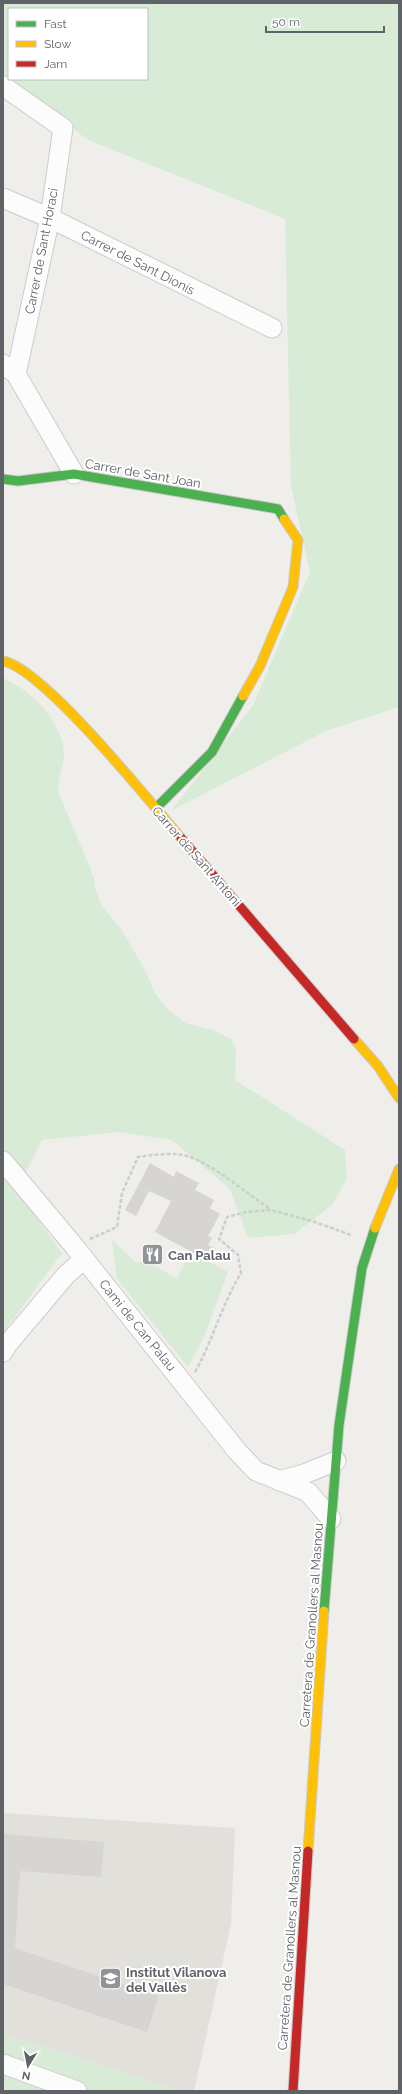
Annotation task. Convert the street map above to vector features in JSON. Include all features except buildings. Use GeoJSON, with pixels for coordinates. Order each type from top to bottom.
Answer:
{"type":"FeatureCollection","features":[{"type":"Feature","properties":{"kind":"street","name":"Carrer de Sant Horaci"},"geometry":{"type":"LineString","coordinates":[[3,86],[62,128],[50,218],[10,369]]}},
{"type":"Feature","properties":{"kind":"street","name":"Carrer de Sant Dionís"},"geometry":{"type":"LineString","coordinates":[[3,198],[50,218],[272,328]]}},
{"type":"Feature","properties":{"kind":"street"},"geometry":{"type":"LineString","coordinates":[[10,369],[74,474]]}},
{"type":"Feature","properties":{"kind":"street","name":"Carrer de Sant Joan"},"geometry":{"type":"LineString","coordinates":[[3,479],[18,481],[74,474],[278,509],[298,540],[293,587],[260,666],[212,752],[156,808]]}},
{"type":"Feature","properties":{"kind":"street","name":"Carrer de Sant Antoni"},"geometry":{"type":"LineString","coordinates":[[3,660],[13,663],[51,693],[156,808],[378,1066],[399,1098]]}},
{"type":"Feature","properties":{"kind":"street","name":"Carrer de Sant Antoni"},"geometry":{"type":"LineString","coordinates":[[378,1066],[399,1077]]}},
{"type":"Feature","properties":{"kind":"street","name":"Camí de Can Palau"},"geometry":{"type":"LineString","coordinates":[[3,1161],[79,1252],[238,1451],[256,1471],[308,1492],[332,1519]]}},
{"type":"Feature","properties":{"kind":"street","name":"Carretera de Granollers al Masnou"},"geometry":{"type":"LineString","coordinates":[[293,2091],[322,1637],[339,1425],[357,1295],[369,1241],[399,1169]]}},
{"type":"Feature","properties":{"kind":"street"},"geometry":{"type":"LineString","coordinates":[[3,1352],[6,1345],[66,1275],[79,1252]]}},
{"type":"Feature","properties":{"kind":"street"},"geometry":{"type":"LineString","coordinates":[[279,1481],[304,1474],[336,1461]]}},
{"type":"Feature","properties":{"kind":"street"},"geometry":{"type":"LineString","coordinates":[[3,2064],[76,2091]]}},
{"type":"Feature","properties":{"kind":"path"},"geometry":{"type":"LineString","coordinates":[[79,1252],[117,1227],[122,1193],[138,1157],[155,1155],[186,1156],[215,1171],[271,1210]]}},
{"type":"Feature","properties":{"kind":"path"},"geometry":{"type":"LineString","coordinates":[[187,1386],[206,1352],[230,1290],[241,1273],[238,1255],[219,1239],[227,1217],[246,1212],[271,1210],[312,1221],[369,1241]]}},
{"type":"Feature","properties":{"kind":"shaded area","name":"Institut Vilanova del Vallès"},"geometry":{"type":"Polygon","coordinates":[[[3,1813],[235,1828],[231,1923],[194,2091],[180,2091],[3,2034],[3,1813]]]}},
{"type":"Feature","properties":{"kind":"green space"},"geometry":{"type":"Polygon","coordinates":[[[3,3],[399,3],[399,707],[328,730],[172,810],[253,705],[310,572],[291,486],[285,219],[88,140],[10,80],[148,80],[148,8],[8,8],[8,79],[3,75],[3,3]]]}},
{"type":"Feature","properties":{"kind":"green space"},"geometry":{"type":"Polygon","coordinates":[[[3,677],[23,689],[36,700],[54,722],[64,748],[64,757],[58,784],[59,794],[91,870],[101,905],[121,929],[145,970],[155,993],[167,1009],[187,1024],[214,1030],[231,1039],[236,1049],[235,1080],[345,1150],[347,1178],[333,1204],[294,1234],[248,1238],[230,1189],[172,1140],[119,1132],[42,1140],[17,1190],[62,1253],[3,1333],[3,677]]]}},
{"type":"Feature","properties":{"kind":"green space"},"geometry":{"type":"Polygon","coordinates":[[[112,1240],[134,1261],[138,1263],[145,1260],[177,1279],[190,1251],[228,1272],[204,1337],[188,1367],[117,1279],[112,1240]]]}},
{"type":"Feature","properties":{"kind":"green space"},"geometry":{"type":"Polygon","coordinates":[[[3,2034],[180,2091],[3,2091],[3,2034]]]}},
{"type":"Feature","properties":{"kind":"traffic: fast"},"geometry":{"type":"LineString","coordinates":[[3,479],[18,481],[74,474],[278,509],[284,519]]}},
{"type":"Feature","properties":{"kind":"traffic: fast"},"geometry":{"type":"LineString","coordinates":[[156,808],[212,752],[243,696]]}},
{"type":"Feature","properties":{"kind":"traffic: fast"},"geometry":{"type":"LineString","coordinates":[[324,1611],[339,1425],[362,1268],[375,1228]]}},
{"type":"Feature","properties":{"kind":"traffic: slow"},"geometry":{"type":"LineString","coordinates":[[243,696],[260,666],[293,587],[298,540],[284,519]]}},
{"type":"Feature","properties":{"kind":"traffic: slow"},"geometry":{"type":"LineString","coordinates":[[3,661],[21,669],[44,687],[69,711],[121,768],[181,838]]}},
{"type":"Feature","properties":{"kind":"traffic: slow"},"geometry":{"type":"LineString","coordinates":[[354,1039],[378,1066],[399,1098]]}},
{"type":"Feature","properties":{"kind":"traffic: slow"},"geometry":{"type":"LineString","coordinates":[[375,1228],[399,1169]]}},
{"type":"Feature","properties":{"kind":"traffic: slow"},"geometry":{"type":"LineString","coordinates":[[308,1851],[324,1611]]}},
{"type":"Feature","properties":{"kind":"traffic: jam"},"geometry":{"type":"LineString","coordinates":[[181,838],[354,1039]]}},
{"type":"Feature","properties":{"kind":"traffic: jam"},"geometry":{"type":"LineString","coordinates":[[293,2091],[308,1851]]}},
{"type":"Feature","properties":{"kind":"place","name":"Can Palau"},"geometry":{"type":"Point","coordinates":[153,1255]}},
{"type":"Feature","properties":{"kind":"place","name":"Institut Vilanova del Vallès"},"geometry":{"type":"Point","coordinates":[111,1979]}}]}
